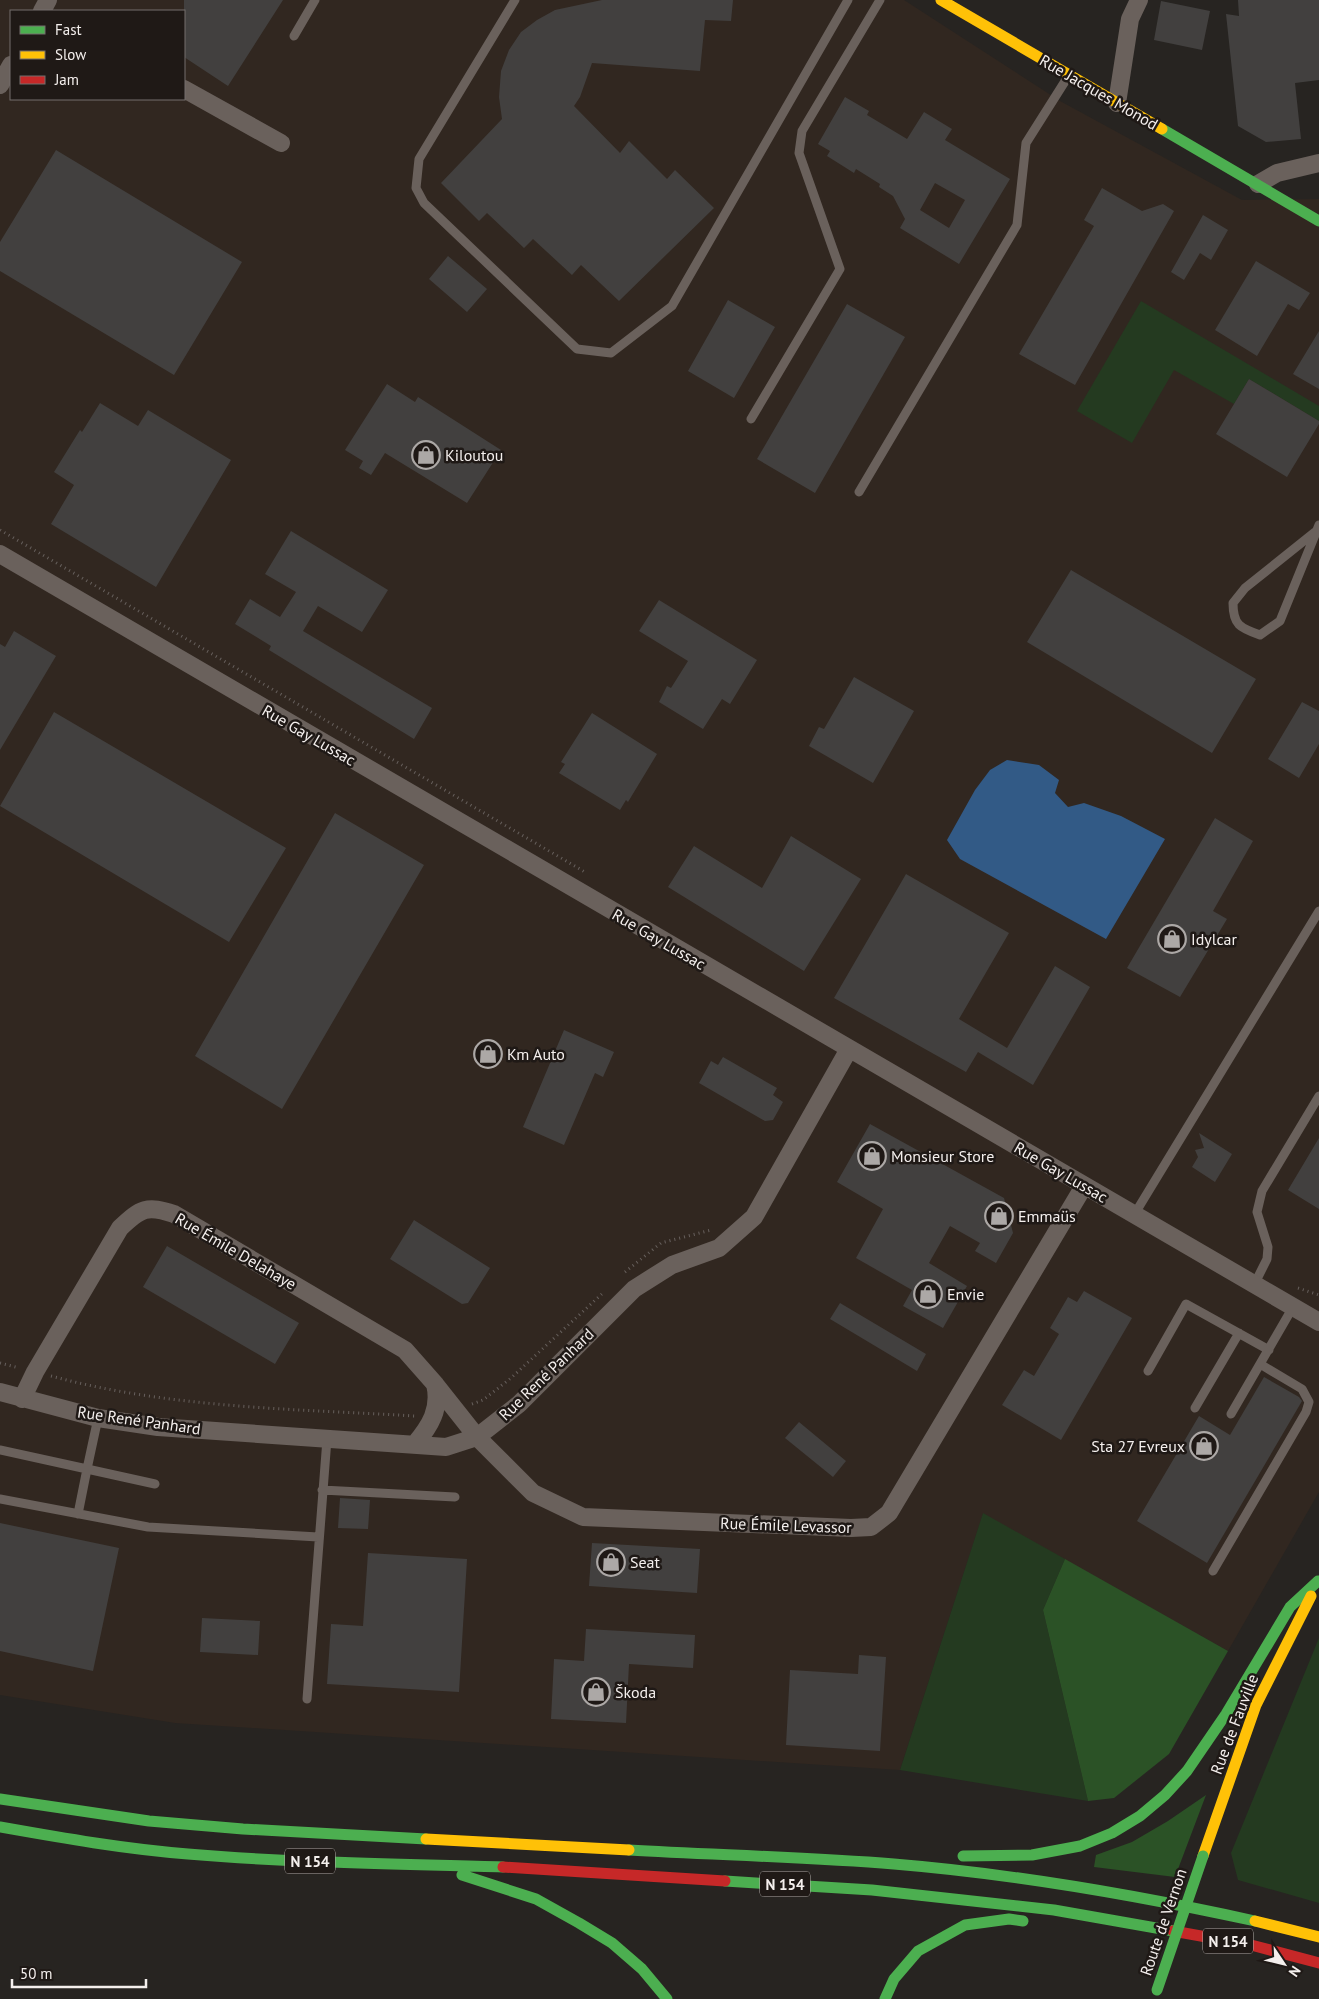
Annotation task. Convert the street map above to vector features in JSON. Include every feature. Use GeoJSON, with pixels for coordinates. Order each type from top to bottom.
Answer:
{"type":"FeatureCollection","features":[{"type":"Feature","properties":{"kind":"main road","name":"Rue Jacques Monod"},"geometry":{"type":"LineString","coordinates":[[941,0],[1319,221]]}},
{"type":"Feature","properties":{"kind":"main road"},"geometry":{"type":"LineString","coordinates":[[954,1855],[1000,1857],[1042,1855],[1081,1846],[1110,1835],[1134,1822],[1153,1807],[1181,1779],[1202,1753],[1294,1601],[1319,1580]]}},
{"type":"Feature","properties":{"kind":"main road","name":"Rue de Fauville"},"geometry":{"type":"LineString","coordinates":[[1203,1856],[1256,1705],[1319,1580]]}},
{"type":"Feature","properties":{"kind":"main road","name":"N 154"},"geometry":{"type":"LineString","coordinates":[[0,1799],[149,1821],[243,1829],[894,1864],[1028,1880],[1153,1899],[1270,1924],[1319,1937]]}},
{"type":"Feature","properties":{"kind":"main road","name":"N 154"},"geometry":{"type":"LineString","coordinates":[[0,1827],[55,1837],[188,1854],[655,1876],[872,1890],[1054,1910],[1251,1945],[1319,1964]]}},
{"type":"Feature","properties":{"kind":"main road"},"geometry":{"type":"LineString","coordinates":[[894,1864],[936,1856]]}},
{"type":"Feature","properties":{"kind":"main road","name":"Route de Vernon"},"geometry":{"type":"LineString","coordinates":[[1156,1994],[1203,1856]]}},
{"type":"Feature","properties":{"kind":"main road"},"geometry":{"type":"LineString","coordinates":[[432,1866],[536,1899],[579,1923],[612,1943],[642,1969],[667,1999]]}},
{"type":"Feature","properties":{"kind":"main road"},"geometry":{"type":"LineString","coordinates":[[885,1999],[894,1979],[918,1951],[965,1925],[1009,1919],[1038,1922]]}},
{"type":"Feature","properties":{"kind":"main road"},"geometry":{"type":"LineString","coordinates":[[1067,1924],[1135,1924]]}},
{"type":"Feature","properties":{"kind":"street"},"geometry":{"type":"LineString","coordinates":[[1117,103],[1130,19],[1139,0]]}},
{"type":"Feature","properties":{"kind":"street"},"geometry":{"type":"LineString","coordinates":[[0,84],[10,67]]}},
{"type":"Feature","properties":{"kind":"street"},"geometry":{"type":"LineString","coordinates":[[185,90],[280,143]]}},
{"type":"Feature","properties":{"kind":"street"},"geometry":{"type":"LineString","coordinates":[[1258,184],[1277,172],[1319,163]]}},
{"type":"Feature","properties":{"kind":"street","name":"Rue Gay Lussac"},"geometry":{"type":"LineString","coordinates":[[0,554],[1319,1322]]}},
{"type":"Feature","properties":{"kind":"street","name":"Rue René Panhard"},"geometry":{"type":"LineString","coordinates":[[0,1392],[98,1418],[158,1426],[446,1447],[477,1437],[519,1404],[634,1289],[672,1265],[719,1248],[754,1217],[849,1049]]}},
{"type":"Feature","properties":{"kind":"street","name":"Rue Émile Levassor"},"geometry":{"type":"LineString","coordinates":[[477,1437],[533,1493],[583,1517],[851,1528],[871,1527],[889,1513],[1084,1186]]}},
{"type":"Feature","properties":{"kind":"street","name":"Rue Émile Delahaye"},"geometry":{"type":"LineString","coordinates":[[22,1399],[35,1372],[120,1228],[135,1214],[156,1208],[174,1214],[405,1350],[477,1437]]}},
{"type":"Feature","properties":{"kind":"street"},"geometry":{"type":"LineString","coordinates":[[414,1444],[435,1413],[438,1395],[435,1384]]}},
{"type":"Feature","properties":{"kind":"lane"},"geometry":{"type":"LineString","coordinates":[[294,36],[315,0]]}},
{"type":"Feature","properties":{"kind":"lane"},"geometry":{"type":"LineString","coordinates":[[515,0],[419,159],[416,188],[424,203],[577,350],[611,353],[672,306],[848,0]]}},
{"type":"Feature","properties":{"kind":"lane"},"geometry":{"type":"LineString","coordinates":[[751,418],[840,269],[799,153],[802,131],[880,0]]}},
{"type":"Feature","properties":{"kind":"lane"},"geometry":{"type":"LineString","coordinates":[[859,492],[1017,226],[1026,143],[1069,74]]}},
{"type":"Feature","properties":{"kind":"lane"},"geometry":{"type":"LineString","coordinates":[[1317,529],[1280,621],[1260,634],[1243,630],[1233,617],[1232,603],[1245,588],[1317,529]]}},
{"type":"Feature","properties":{"kind":"lane"},"geometry":{"type":"LineString","coordinates":[[1134,1215],[1319,911]]}},
{"type":"Feature","properties":{"kind":"lane"},"geometry":{"type":"LineString","coordinates":[[1254,1285],[1268,1253],[1268,1247],[1257,1212],[1262,1191],[1319,1096]]}},
{"type":"Feature","properties":{"kind":"lane"},"geometry":{"type":"LineString","coordinates":[[1148,1371],[1186,1304],[1268,1350]]}},
{"type":"Feature","properties":{"kind":"lane"},"geometry":{"type":"LineString","coordinates":[[1231,1414],[1293,1307]]}},
{"type":"Feature","properties":{"kind":"lane"},"geometry":{"type":"LineString","coordinates":[[1195,1408],[1239,1333]]}},
{"type":"Feature","properties":{"kind":"lane"},"geometry":{"type":"LineString","coordinates":[[1213,1571],[1306,1412],[1309,1402],[1302,1389],[1260,1364]]}},
{"type":"Feature","properties":{"kind":"lane"},"geometry":{"type":"LineString","coordinates":[[78,1514],[98,1418]]}},
{"type":"Feature","properties":{"kind":"lane"},"geometry":{"type":"LineString","coordinates":[[307,1699],[327,1439]]}},
{"type":"Feature","properties":{"kind":"lane"},"geometry":{"type":"LineString","coordinates":[[0,1450],[155,1484]]}},
{"type":"Feature","properties":{"kind":"lane"},"geometry":{"type":"LineString","coordinates":[[322,1490],[455,1497]]}},
{"type":"Feature","properties":{"kind":"lane"},"geometry":{"type":"LineString","coordinates":[[0,1498],[148,1528],[318,1537]]}},
{"type":"Feature","properties":{"kind":"path"},"geometry":{"type":"LineString","coordinates":[[618,1278],[661,1243],[713,1230]]}},
{"type":"Feature","properties":{"kind":"path"},"geometry":{"type":"LineString","coordinates":[[455,1410],[483,1400],[511,1378],[604,1291]]}},
{"type":"Feature","properties":{"kind":"path"},"geometry":{"type":"LineString","coordinates":[[0,1362],[79,1384],[193,1403],[419,1416],[435,1413]]}},
{"type":"Feature","properties":{"kind":"shaded area"},"geometry":{"type":"Polygon","coordinates":[[[0,0],[904,0],[1060,101],[1242,200],[1319,199],[1319,1492],[1228,1651],[983,1514],[900,1770],[175,1723],[0,1695],[0,0]]]}},
{"type":"Feature","properties":{"kind":"green space"},"geometry":{"type":"Polygon","coordinates":[[[1141,301],[1319,406],[1319,421],[1249,379],[1234,404],[1174,370],[1132,443],[1077,411],[1141,301]]]}},
{"type":"Feature","properties":{"kind":"green space"},"geometry":{"type":"Polygon","coordinates":[[[983,1513],[1065,1559],[1043,1610],[1088,1801],[900,1770],[983,1513]]]}},
{"type":"Feature","properties":{"kind":"green space"},"geometry":{"type":"Polygon","coordinates":[[[1065,1559],[1228,1651],[1169,1754],[1114,1798],[1088,1801],[1043,1610],[1065,1559]]]}},
{"type":"Feature","properties":{"kind":"green space"},"geometry":{"type":"Polygon","coordinates":[[[1319,1638],[1319,1903],[1238,1880],[1231,1853],[1319,1638]]]}},
{"type":"Feature","properties":{"kind":"green space"},"geometry":{"type":"Polygon","coordinates":[[[1206,1795],[1175,1877],[1094,1867],[1096,1855],[1132,1842],[1168,1821],[1206,1795]]]}},
{"type":"Feature","properties":{"kind":"water"},"geometry":{"type":"Polygon","coordinates":[[[1007,760],[1039,765],[1059,780],[1055,793],[1068,807],[1084,803],[1121,816],[1165,839],[1106,939],[960,859],[947,840],[975,790],[990,770],[1007,760]]]}},
{"type":"Feature","properties":{"kind":"building"},"geometry":{"type":"Polygon","coordinates":[[[184,0],[283,0],[228,86],[185,58],[184,0]]]}},
{"type":"Feature","properties":{"kind":"building"},"geometry":{"type":"Polygon","coordinates":[[[602,0],[733,0],[731,21],[705,20],[700,71],[592,63],[580,97],[574,106],[620,153],[629,141],[667,179],[675,170],[714,208],[619,301],[581,265],[572,275],[533,239],[524,248],[487,213],[479,221],[441,183],[502,119],[499,97],[501,71],[509,50],[521,32],[555,10],[602,0]]]}},
{"type":"Feature","properties":{"kind":"building"},"geometry":{"type":"Polygon","coordinates":[[[1238,0],[1319,0],[1319,80],[1295,83],[1301,139],[1266,142],[1238,126],[1226,14],[1239,16],[1238,0]]]}},
{"type":"Feature","properties":{"kind":"building"},"geometry":{"type":"Polygon","coordinates":[[[1161,1],[1210,11],[1202,50],[1154,40],[1161,1]]]}},
{"type":"Feature","properties":{"kind":"building"},"geometry":{"type":"Polygon","coordinates":[[[845,97],[869,111],[867,115],[907,139],[924,112],[952,129],[945,140],[1010,179],[959,264],[900,228],[905,219],[893,196],[879,187],[880,184],[856,169],[854,173],[827,156],[830,151],[818,144],[845,97]],[[935,183],[920,210],[949,228],[965,200],[935,183]]]}},
{"type":"Feature","properties":{"kind":"building"},"geometry":{"type":"Polygon","coordinates":[[[56,150],[242,262],[174,375],[0,271],[0,242],[56,150]]]}},
{"type":"Feature","properties":{"kind":"building"},"geometry":{"type":"Polygon","coordinates":[[[1102,188],[1142,211],[1163,204],[1174,211],[1075,385],[1019,354],[1094,226],[1084,220],[1102,188]]]}},
{"type":"Feature","properties":{"kind":"building"},"geometry":{"type":"Polygon","coordinates":[[[1203,215],[1228,230],[1211,260],[1200,253],[1184,280],[1171,272],[1203,215]]]}},
{"type":"Feature","properties":{"kind":"building"},"geometry":{"type":"Polygon","coordinates":[[[448,256],[487,289],[467,312],[429,279],[448,256]]]}},
{"type":"Feature","properties":{"kind":"building"},"geometry":{"type":"Polygon","coordinates":[[[1256,261],[1310,293],[1299,310],[1288,304],[1257,356],[1215,330],[1256,261]]]}},
{"type":"Feature","properties":{"kind":"building"},"geometry":{"type":"Polygon","coordinates":[[[728,300],[775,327],[734,398],[688,371],[728,300]]]}},
{"type":"Feature","properties":{"kind":"building"},"geometry":{"type":"Polygon","coordinates":[[[847,304],[905,337],[815,493],[757,459],[847,304]]]}},
{"type":"Feature","properties":{"kind":"building"},"geometry":{"type":"Polygon","coordinates":[[[1319,331],[1319,389],[1293,374],[1319,331]]]}},
{"type":"Feature","properties":{"kind":"building"},"geometry":{"type":"Polygon","coordinates":[[[1249,379],[1319,421],[1287,477],[1216,434],[1249,379]]]}},
{"type":"Feature","properties":{"kind":"building"},"geometry":{"type":"Polygon","coordinates":[[[387,384],[415,402],[418,397],[501,450],[467,503],[385,453],[371,475],[359,468],[363,461],[345,450],[387,384]]]}},
{"type":"Feature","properties":{"kind":"building"},"geometry":{"type":"Polygon","coordinates":[[[100,403],[138,426],[148,410],[231,460],[156,587],[51,524],[74,485],[54,472],[80,430],[82,432],[100,403]]]}},
{"type":"Feature","properties":{"kind":"building"},"geometry":{"type":"Polygon","coordinates":[[[291,531],[388,590],[362,632],[318,606],[303,631],[432,708],[414,739],[269,650],[271,646],[235,624],[250,599],[280,617],[296,592],[265,574],[291,531]]]}},
{"type":"Feature","properties":{"kind":"building"},"geometry":{"type":"Polygon","coordinates":[[[1071,570],[1256,679],[1212,753],[1027,642],[1071,570]]]}},
{"type":"Feature","properties":{"kind":"building"},"geometry":{"type":"Polygon","coordinates":[[[659,600],[757,660],[730,704],[722,699],[703,729],[659,702],[667,686],[671,688],[688,661],[639,631],[659,600]]]}},
{"type":"Feature","properties":{"kind":"building"},"geometry":{"type":"Polygon","coordinates":[[[14,631],[56,656],[0,750],[0,644],[5,647],[14,631]]]}},
{"type":"Feature","properties":{"kind":"building"},"geometry":{"type":"Polygon","coordinates":[[[854,677],[914,711],[873,783],[809,746],[819,727],[824,729],[854,677]]]}},
{"type":"Feature","properties":{"kind":"building"},"geometry":{"type":"Polygon","coordinates":[[[1302,702],[1319,711],[1319,744],[1299,778],[1268,759],[1302,702]]]}},
{"type":"Feature","properties":{"kind":"building"},"geometry":{"type":"Polygon","coordinates":[[[54,712],[286,848],[229,942],[0,806],[54,712]]]}},
{"type":"Feature","properties":{"kind":"building"},"geometry":{"type":"Polygon","coordinates":[[[592,713],[657,754],[628,802],[626,800],[620,810],[559,773],[565,764],[561,762],[592,713]]]}},
{"type":"Feature","properties":{"kind":"building"},"geometry":{"type":"Polygon","coordinates":[[[335,813],[424,865],[282,1109],[195,1056],[335,813]]]}},
{"type":"Feature","properties":{"kind":"building"},"geometry":{"type":"Polygon","coordinates":[[[1215,818],[1253,841],[1213,911],[1227,919],[1180,997],[1127,968],[1215,818]]]}},
{"type":"Feature","properties":{"kind":"building"},"geometry":{"type":"Polygon","coordinates":[[[791,836],[861,879],[804,971],[668,887],[694,846],[762,888],[791,836]]]}},
{"type":"Feature","properties":{"kind":"building"},"geometry":{"type":"Polygon","coordinates":[[[906,874],[1009,933],[959,1019],[1007,1048],[1055,966],[1090,987],[1033,1085],[978,1052],[966,1072],[834,998],[906,874]]]}},
{"type":"Feature","properties":{"kind":"building"},"geometry":{"type":"Polygon","coordinates":[[[564,1030],[614,1052],[603,1077],[595,1073],[564,1145],[523,1127],[564,1030]]]}},
{"type":"Feature","properties":{"kind":"building"},"geometry":{"type":"Polygon","coordinates":[[[723,1057],[777,1088],[773,1095],[783,1102],[773,1120],[765,1121],[699,1083],[711,1061],[718,1065],[723,1057]]]}},
{"type":"Feature","properties":{"kind":"building"},"geometry":{"type":"Polygon","coordinates":[[[870,1124],[1004,1198],[1013,1233],[996,1263],[975,1251],[980,1243],[950,1226],[929,1263],[967,1286],[943,1328],[903,1306],[912,1290],[856,1258],[883,1209],[837,1182],[870,1124]]]}},
{"type":"Feature","properties":{"kind":"building"},"geometry":{"type":"Polygon","coordinates":[[[1199,1133],[1232,1154],[1215,1182],[1192,1167],[1198,1157],[1195,1150],[1204,1148],[1199,1133]]]}},
{"type":"Feature","properties":{"kind":"building"},"geometry":{"type":"Polygon","coordinates":[[[1319,1138],[1319,1209],[1288,1190],[1319,1138]]]}},
{"type":"Feature","properties":{"kind":"building"},"geometry":{"type":"Polygon","coordinates":[[[414,1220],[490,1268],[468,1303],[462,1304],[390,1259],[414,1220]]]}},
{"type":"Feature","properties":{"kind":"building"},"geometry":{"type":"Polygon","coordinates":[[[167,1246],[299,1323],[275,1364],[143,1287],[167,1246]]]}},
{"type":"Feature","properties":{"kind":"building"},"geometry":{"type":"Polygon","coordinates":[[[1084,1291],[1132,1318],[1061,1440],[1002,1405],[1024,1370],[1034,1376],[1059,1334],[1050,1328],[1068,1297],[1077,1302],[1084,1291]]]}},
{"type":"Feature","properties":{"kind":"building"},"geometry":{"type":"Polygon","coordinates":[[[840,1303],[926,1354],[917,1371],[830,1319],[840,1303]]]}},
{"type":"Feature","properties":{"kind":"building"},"geometry":{"type":"Polygon","coordinates":[[[1264,1377],[1299,1397],[1302,1401],[1207,1563],[1137,1521],[1199,1416],[1230,1435],[1264,1377]]]}},
{"type":"Feature","properties":{"kind":"building"},"geometry":{"type":"Polygon","coordinates":[[[799,1422],[846,1461],[833,1477],[785,1438],[799,1422]]]}},
{"type":"Feature","properties":{"kind":"building"},"geometry":{"type":"Polygon","coordinates":[[[340,1498],[370,1500],[368,1529],[338,1528],[340,1498]]]}},
{"type":"Feature","properties":{"kind":"building"},"geometry":{"type":"Polygon","coordinates":[[[0,1523],[119,1548],[93,1671],[0,1651],[0,1523]]]}},
{"type":"Feature","properties":{"kind":"building"},"geometry":{"type":"Polygon","coordinates":[[[592,1543],[700,1549],[697,1593],[589,1586],[592,1543]]]}},
{"type":"Feature","properties":{"kind":"building"},"geometry":{"type":"Polygon","coordinates":[[[368,1553],[467,1559],[459,1692],[327,1684],[331,1624],[363,1626],[368,1553]]]}},
{"type":"Feature","properties":{"kind":"building"},"geometry":{"type":"Polygon","coordinates":[[[202,1618],[260,1621],[258,1655],[200,1652],[202,1618]]]}},
{"type":"Feature","properties":{"kind":"building"},"geometry":{"type":"Polygon","coordinates":[[[586,1629],[695,1635],[693,1668],[629,1664],[626,1723],[551,1719],[554,1659],[584,1661],[586,1629]]]}},
{"type":"Feature","properties":{"kind":"building"},"geometry":{"type":"Polygon","coordinates":[[[859,1655],[886,1657],[880,1751],[786,1745],[790,1670],[858,1674],[859,1655]]]}},
{"type":"Feature","properties":{"kind":"traffic: fast"},"geometry":{"type":"LineString","coordinates":[[1162,129],[1319,221]]}},
{"type":"Feature","properties":{"kind":"traffic: fast"},"geometry":{"type":"LineString","coordinates":[[963,1856],[1032,1855],[1080,1846],[1112,1833],[1140,1816],[1165,1795],[1187,1771],[1226,1714],[1290,1607],[1318,1581]]}},
{"type":"Feature","properties":{"kind":"traffic: fast"},"geometry":{"type":"LineString","coordinates":[[0,1799],[149,1821],[243,1829],[426,1839]]}},
{"type":"Feature","properties":{"kind":"traffic: fast"},"geometry":{"type":"LineString","coordinates":[[0,1827],[117,1846],[188,1854],[306,1861],[503,1867]]}},
{"type":"Feature","properties":{"kind":"traffic: fast"},"geometry":{"type":"LineString","coordinates":[[629,1850],[894,1864],[985,1873],[1075,1886],[1255,1921]]}},
{"type":"Feature","properties":{"kind":"traffic: fast"},"geometry":{"type":"LineString","coordinates":[[1157,1990],[1203,1856]]}},
{"type":"Feature","properties":{"kind":"traffic: fast"},"geometry":{"type":"LineString","coordinates":[[462,1875],[536,1899],[579,1923],[612,1943],[642,1969],[667,1999]]}},
{"type":"Feature","properties":{"kind":"traffic: fast"},"geometry":{"type":"LineString","coordinates":[[725,1881],[872,1890],[1054,1910],[1173,1931]]}},
{"type":"Feature","properties":{"kind":"traffic: fast"},"geometry":{"type":"LineString","coordinates":[[885,1999],[894,1979],[918,1951],[965,1925],[1009,1919],[1023,1921]]}},
{"type":"Feature","properties":{"kind":"traffic: slow"},"geometry":{"type":"LineString","coordinates":[[941,0],[1162,129]]}},
{"type":"Feature","properties":{"kind":"traffic: slow"},"geometry":{"type":"LineString","coordinates":[[1203,1856],[1256,1705],[1311,1596]]}},
{"type":"Feature","properties":{"kind":"traffic: slow"},"geometry":{"type":"LineString","coordinates":[[426,1839],[629,1850]]}},
{"type":"Feature","properties":{"kind":"traffic: slow"},"geometry":{"type":"LineString","coordinates":[[1255,1921],[1319,1937]]}},
{"type":"Feature","properties":{"kind":"traffic: jam"},"geometry":{"type":"LineString","coordinates":[[503,1867],[725,1881]]}},
{"type":"Feature","properties":{"kind":"traffic: jam"},"geometry":{"type":"LineString","coordinates":[[1173,1931],[1251,1945],[1319,1963]]}},
{"type":"Feature","properties":{"kind":"place","name":"Kiloutou"},"geometry":{"type":"Point","coordinates":[426,455]}},
{"type":"Feature","properties":{"kind":"place","name":"Idylcar"},"geometry":{"type":"Point","coordinates":[1172,939]}},
{"type":"Feature","properties":{"kind":"place","name":"Km Auto"},"geometry":{"type":"Point","coordinates":[488,1054]}},
{"type":"Feature","properties":{"kind":"place","name":"Monsieur Store"},"geometry":{"type":"Point","coordinates":[872,1156]}},
{"type":"Feature","properties":{"kind":"place","name":"Emmaüs"},"geometry":{"type":"Point","coordinates":[999,1216]}},
{"type":"Feature","properties":{"kind":"place","name":"Envie"},"geometry":{"type":"Point","coordinates":[928,1294]}},
{"type":"Feature","properties":{"kind":"place","name":"Sta 27 Evreux"},"geometry":{"type":"Point","coordinates":[1204,1446]}},
{"type":"Feature","properties":{"kind":"place","name":"Seat"},"geometry":{"type":"Point","coordinates":[611,1562]}},
{"type":"Feature","properties":{"kind":"place","name":"Škoda"},"geometry":{"type":"Point","coordinates":[596,1692]}}]}
